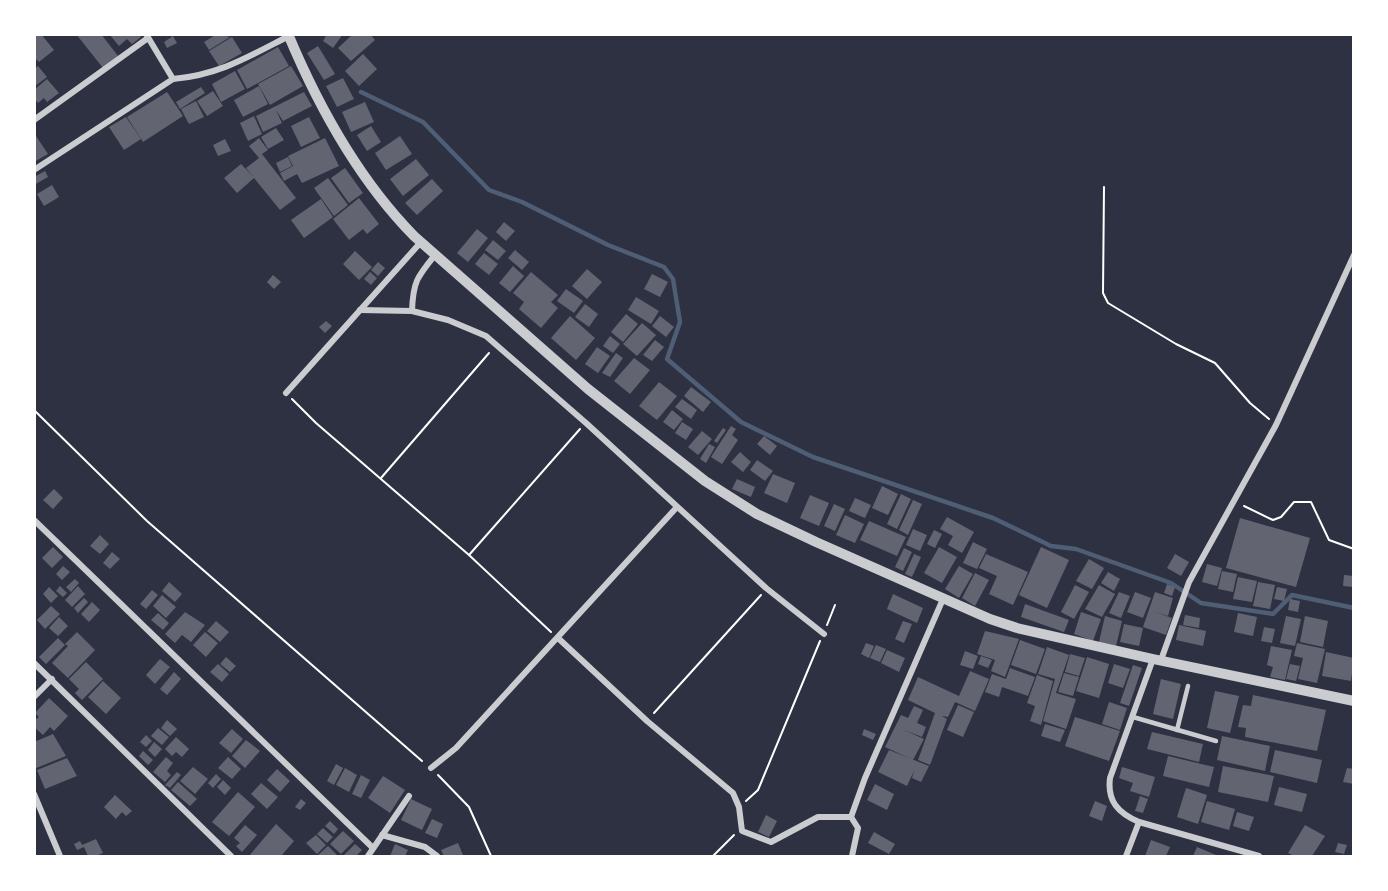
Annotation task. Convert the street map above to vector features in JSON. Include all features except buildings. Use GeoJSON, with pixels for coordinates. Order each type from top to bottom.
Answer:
{"type":"FeatureCollection","features":[{"type":"Feature","properties":{"kind":"street"},"geometry":{"type":"LineString","coordinates":[[34,170],[173,79],[201,77],[223,70],[288,35],[307,77],[349,152],[389,211],[435,255],[588,389],[705,481],[757,514],[943,599],[1017,627],[1353,701]]}},
{"type":"Feature","properties":{"kind":"street"},"geometry":{"type":"LineString","coordinates":[[34,120],[147,36],[173,79]]}},
{"type":"Feature","properties":{"kind":"street"},"geometry":{"type":"LineString","coordinates":[[286,393],[421,242]]}},
{"type":"Feature","properties":{"kind":"street"},"geometry":{"type":"LineString","coordinates":[[412,311],[413,286],[417,277],[435,255]]}},
{"type":"Feature","properties":{"kind":"street"},"geometry":{"type":"LineString","coordinates":[[1258,856],[1125,816],[1114,806],[1108,789],[1133,717],[1189,582],[1276,424],[1353,255]]}},
{"type":"Feature","properties":{"kind":"street"},"geometry":{"type":"LineString","coordinates":[[360,310],[412,311],[470,327],[497,344],[766,588],[824,634]]}},
{"type":"Feature","properties":{"kind":"street"},"geometry":{"type":"LineString","coordinates":[[431,768],[456,748],[677,507]]}},
{"type":"Feature","properties":{"kind":"street"},"geometry":{"type":"LineString","coordinates":[[34,520],[373,848]]}},
{"type":"Feature","properties":{"kind":"street"},"geometry":{"type":"LineString","coordinates":[[851,817],[865,778],[943,599]]}},
{"type":"Feature","properties":{"kind":"street"},"geometry":{"type":"LineString","coordinates":[[558,638],[647,721],[733,793],[739,807],[742,831],[771,842],[818,817],[851,817]]}},
{"type":"Feature","properties":{"kind":"street"},"geometry":{"type":"LineString","coordinates":[[34,663],[231,856]]}},
{"type":"Feature","properties":{"kind":"street"},"geometry":{"type":"LineString","coordinates":[[34,697],[52,679]]}},
{"type":"Feature","properties":{"kind":"street"},"geometry":{"type":"LineString","coordinates":[[34,794],[60,856]]}},
{"type":"Feature","properties":{"kind":"street"},"geometry":{"type":"LineString","coordinates":[[368,856],[409,796]]}},
{"type":"Feature","properties":{"kind":"street"},"geometry":{"type":"LineString","coordinates":[[851,817],[858,828],[852,856]]}},
{"type":"Feature","properties":{"kind":"street"},"geometry":{"type":"LineString","coordinates":[[1126,856],[1139,822]]}},
{"type":"Feature","properties":{"kind":"street"},"geometry":{"type":"LineString","coordinates":[[382,835],[425,847],[437,856]]}},
{"type":"Feature","properties":{"kind":"lane"},"geometry":{"type":"LineString","coordinates":[[1177,730],[1188,686]]}},
{"type":"Feature","properties":{"kind":"lane"},"geometry":{"type":"LineString","coordinates":[[1133,717],[1216,741]]}},
{"type":"Feature","properties":{"kind":"path"},"geometry":{"type":"LineString","coordinates":[[1104,187],[1103,293],[1108,303],[1176,344],[1215,363],[1250,403],[1276,424]]}},
{"type":"Feature","properties":{"kind":"path"},"geometry":{"type":"LineString","coordinates":[[380,478],[497,344]]}},
{"type":"Feature","properties":{"kind":"path"},"geometry":{"type":"LineString","coordinates":[[286,393],[316,423],[469,555],[558,638]]}},
{"type":"Feature","properties":{"kind":"path"},"geometry":{"type":"LineString","coordinates":[[34,410],[147,521],[401,746],[431,768],[469,807],[491,856]]}},
{"type":"Feature","properties":{"kind":"path"},"geometry":{"type":"LineString","coordinates":[[469,555],[586,423]]}},
{"type":"Feature","properties":{"kind":"path"},"geometry":{"type":"LineString","coordinates":[[1233,500],[1273,520],[1281,517],[1294,502],[1311,502],[1329,540],[1353,549]]}},
{"type":"Feature","properties":{"kind":"path"},"geometry":{"type":"LineString","coordinates":[[647,721],[766,588]]}},
{"type":"Feature","properties":{"kind":"path"},"geometry":{"type":"LineString","coordinates":[[739,807],[758,790],[835,605]]}},
{"type":"Feature","properties":{"kind":"path"},"geometry":{"type":"LineString","coordinates":[[713,856],[730,837],[742,831]]}},
{"type":"Feature","properties":{"kind":"waterway"},"geometry":{"type":"LineString","coordinates":[[361,92],[423,122],[489,190],[522,202],[608,245],[664,267],[673,279],[680,322],[667,359],[741,422],[813,457],[993,518],[1051,546],[1076,549],[1171,583],[1201,603],[1273,614],[1292,595],[1354,608]]}}]}
